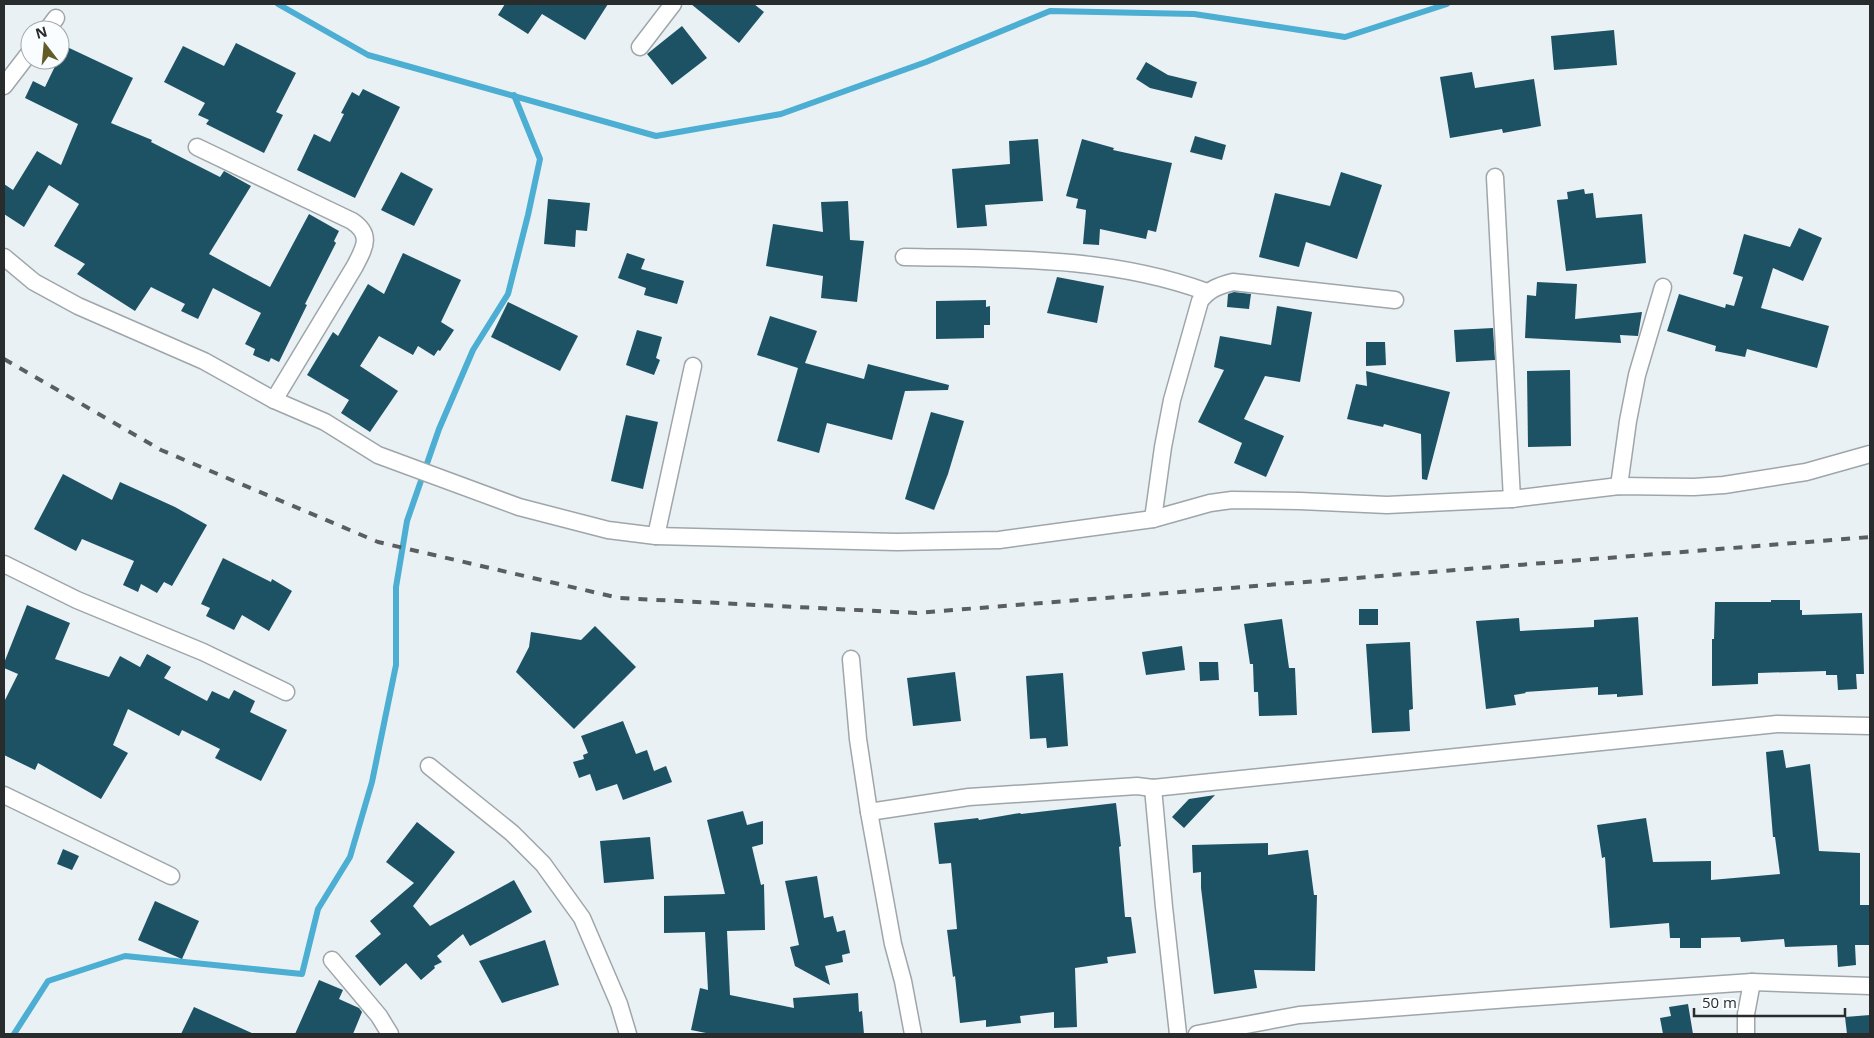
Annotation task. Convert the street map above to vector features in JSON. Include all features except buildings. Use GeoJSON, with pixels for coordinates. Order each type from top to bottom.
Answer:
{"type":"FeatureCollection","features":[{"type":"Feature","properties":{"kind":"street"},"geometry":{"type":"LineString","coordinates":[[640,47],[673,4]]}},
{"type":"Feature","properties":{"kind":"street"},"geometry":{"type":"LineString","coordinates":[[4,86],[20,65]]}},
{"type":"Feature","properties":{"kind":"street"},"geometry":{"type":"LineString","coordinates":[[197,148],[352,222],[361,228],[365,234],[364,248],[356,266],[274,400]]}},
{"type":"Feature","properties":{"kind":"street"},"geometry":{"type":"LineString","coordinates":[[1494,177],[1512,499]]}},
{"type":"Feature","properties":{"kind":"street"},"geometry":{"type":"LineString","coordinates":[[4,257],[34,282],[78,306],[204,361],[274,400],[325,422],[378,455],[519,507],[608,530],[656,536],[897,542],[999,540],[1153,520],[1210,503],[1232,500],[1388,505],[1512,499],[1619,486],[1694,487],[1724,485],[1806,472],[1870,454]]}},
{"type":"Feature","properties":{"kind":"street"},"geometry":{"type":"LineString","coordinates":[[904,257],[1035,259],[1114,267],[1177,281],[1207,292]]}},
{"type":"Feature","properties":{"kind":"street"},"geometry":{"type":"LineString","coordinates":[[1153,520],[1172,400],[1200,301],[1207,292],[1217,286],[1233,282],[1395,300]]}},
{"type":"Feature","properties":{"kind":"street"},"geometry":{"type":"LineString","coordinates":[[1619,486],[1628,421],[1637,375],[1663,287]]}},
{"type":"Feature","properties":{"kind":"street"},"geometry":{"type":"LineString","coordinates":[[656,536],[693,366]]}},
{"type":"Feature","properties":{"kind":"street"},"geometry":{"type":"LineString","coordinates":[[5,567],[76,600],[204,652],[286,692]]}},
{"type":"Feature","properties":{"kind":"street"},"geometry":{"type":"LineString","coordinates":[[851,659],[858,739],[869,812],[891,936],[914,1034]]}},
{"type":"Feature","properties":{"kind":"street"},"geometry":{"type":"LineString","coordinates":[[869,812],[969,798],[1138,786],[1153,788],[1777,724],[1870,726]]}},
{"type":"Feature","properties":{"kind":"street"},"geometry":{"type":"LineString","coordinates":[[428,766],[512,833],[543,864],[582,918],[619,1004],[628,1034]]}},
{"type":"Feature","properties":{"kind":"street"},"geometry":{"type":"LineString","coordinates":[[1153,788],[1178,1034]]}},
{"type":"Feature","properties":{"kind":"street"},"geometry":{"type":"LineString","coordinates":[[4,795],[171,876]]}},
{"type":"Feature","properties":{"kind":"street"},"geometry":{"type":"LineString","coordinates":[[332,960],[379,1016],[390,1034]]}},
{"type":"Feature","properties":{"kind":"street"},"geometry":{"type":"LineString","coordinates":[[1746,1034],[1746,1014],[1752,982]]}},
{"type":"Feature","properties":{"kind":"street"},"geometry":{"type":"LineString","coordinates":[[1197,1034],[1299,1015],[1752,982],[1870,986]]}},
{"type":"Feature","properties":{"kind":"waterway"},"geometry":{"type":"LineString","coordinates":[[278,4],[368,55],[656,136],[781,114],[926,62],[1050,11],[1194,14],[1345,37],[1447,4]]}},
{"type":"Feature","properties":{"kind":"waterway"},"geometry":{"type":"LineString","coordinates":[[14,1034],[48,981],[125,956],[302,974],[318,909],[350,857],[372,782],[396,665],[396,587],[407,521],[439,429],[473,350],[508,294],[528,215],[540,159],[514,95]]}},
{"type":"Feature","properties":{"kind":"railway"},"geometry":{"type":"LineString","coordinates":[[4,359],[161,450],[378,542],[619,598],[916,613],[1870,537]]}}]}
